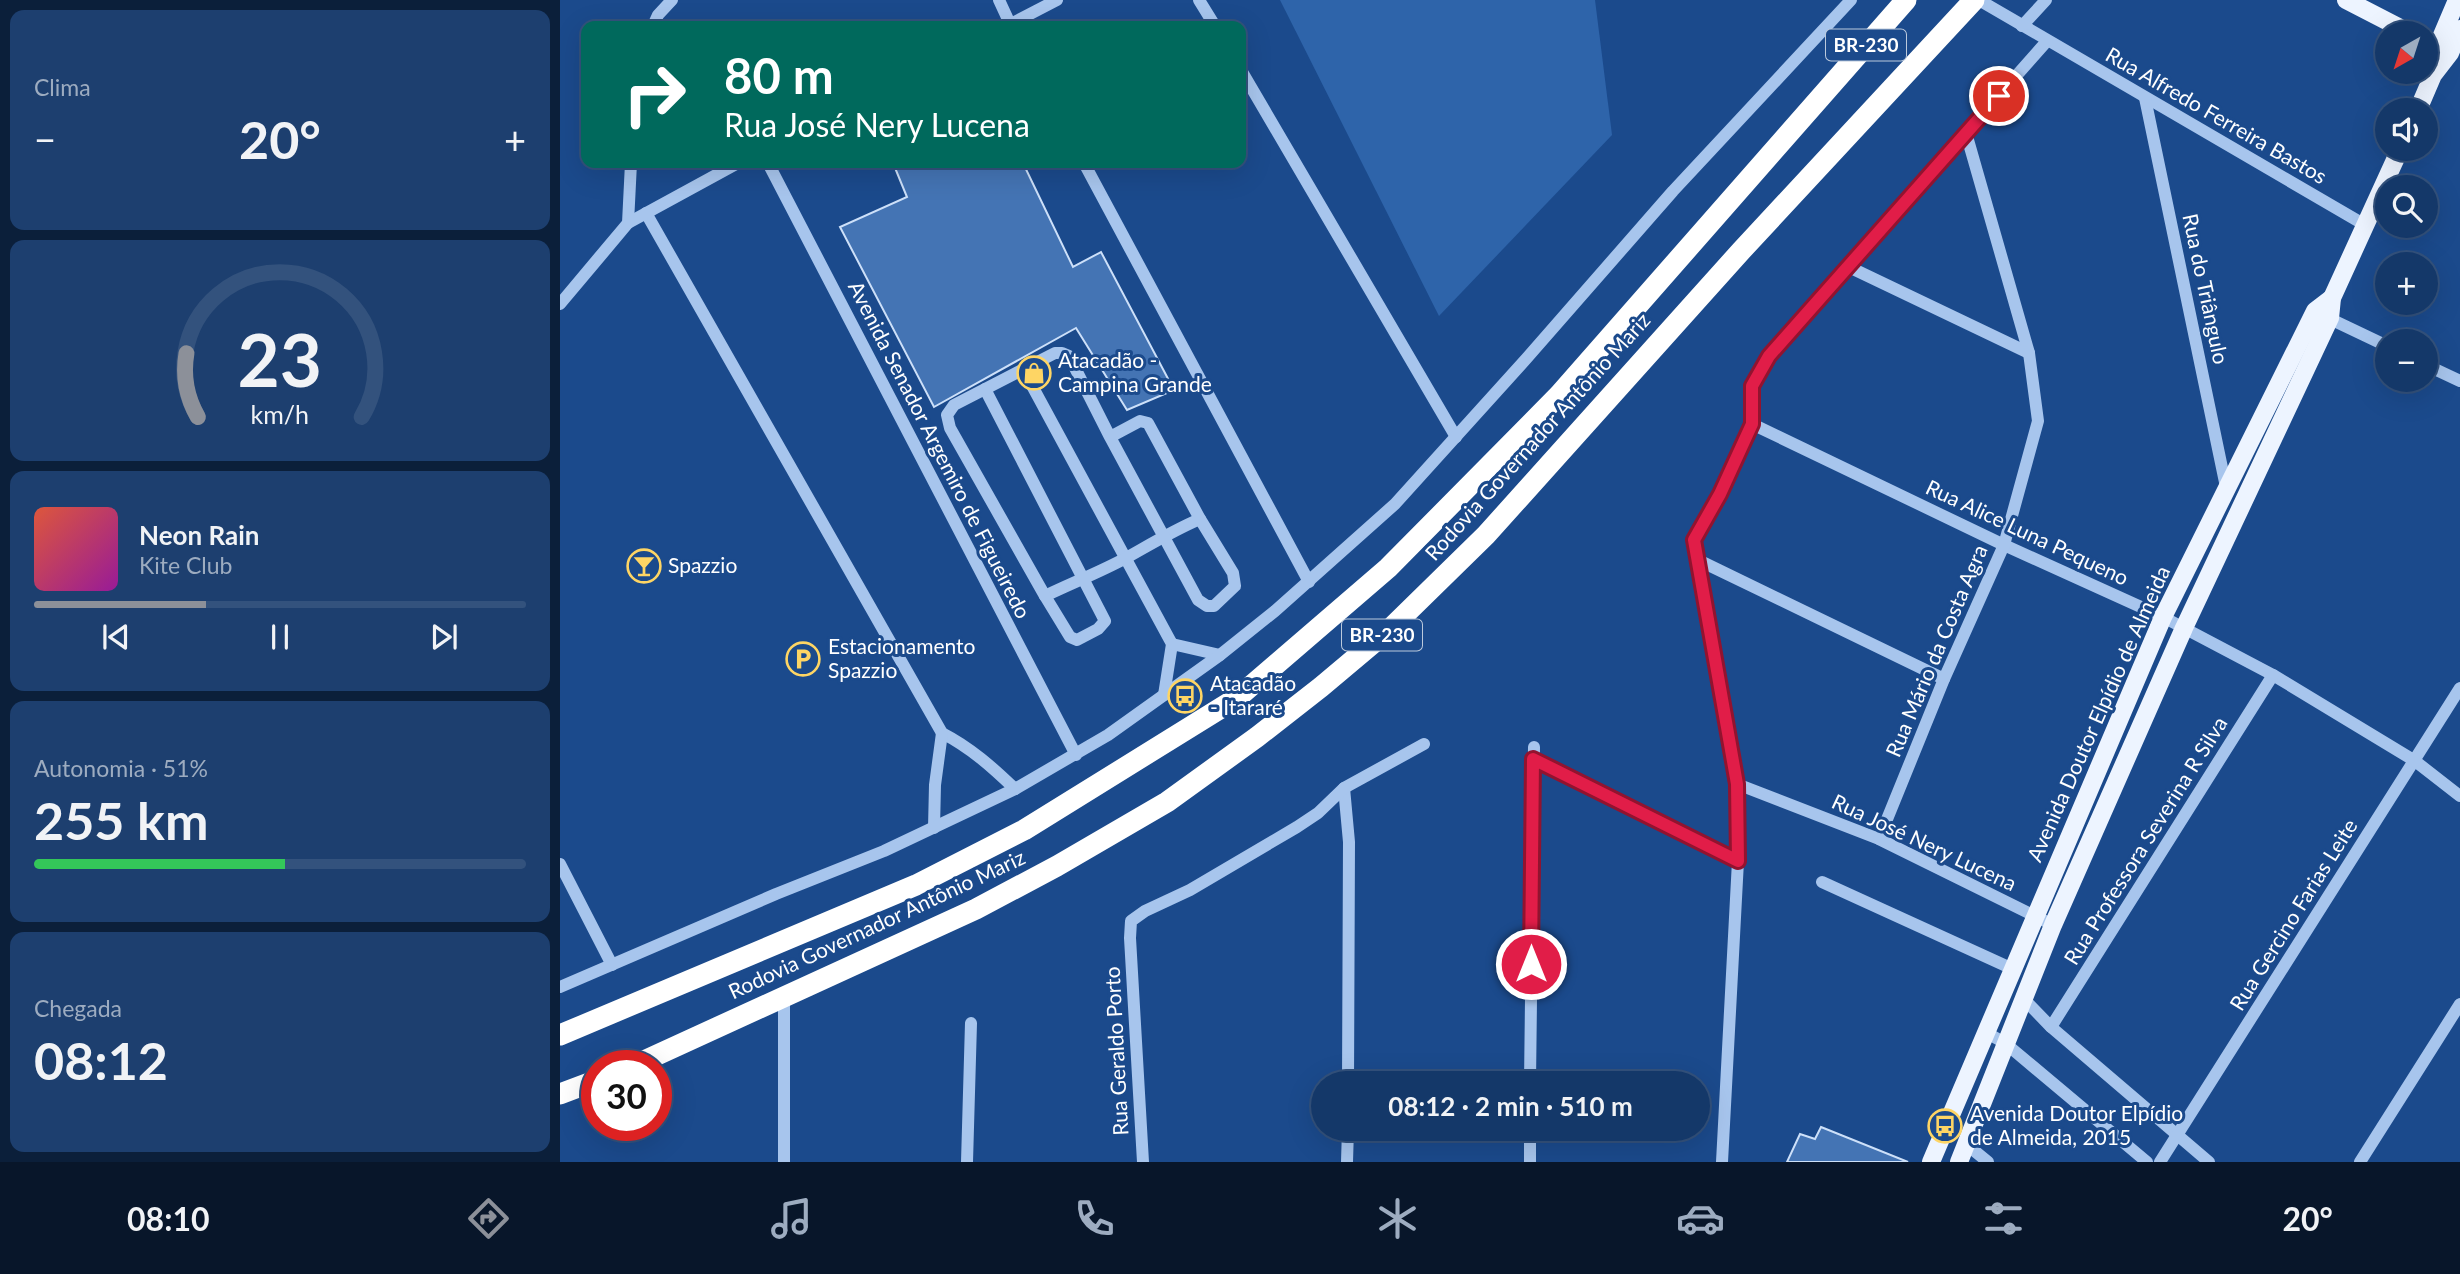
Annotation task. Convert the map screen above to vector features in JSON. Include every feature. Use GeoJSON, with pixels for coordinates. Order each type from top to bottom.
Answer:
{"type":"FeatureCollection","features":[{"type":"Feature","properties":{"kind":"highway","name":"Rodovia Governador Antônio Mariz"},"geometry":{"type":"LineString","coordinates":[[560,1035],[916,885],[1024,830],[1237,698],[1388,568],[1559,395],[1906,0]]}},
{"type":"Feature","properties":{"kind":"highway","name":"Rodovia Governador Antônio Mariz"},"geometry":{"type":"LineString","coordinates":[[668,1050],[976,909],[1057,866],[1167,802],[1321,687],[1390,629],[1486,535],[1731,261],[1976,0]]}},
{"type":"Feature","properties":{"kind":"highway"},"geometry":{"type":"LineString","coordinates":[[560,1094],[581,1086]]}},
{"type":"Feature","properties":{"kind":"main road"},"geometry":{"type":"LineString","coordinates":[[2346,0],[2387,21]]}},
{"type":"Feature","properties":{"kind":"main road"},"geometry":{"type":"LineString","coordinates":[[2438,47],[2457,0]]}},
{"type":"Feature","properties":{"kind":"main road"},"geometry":{"type":"LineString","coordinates":[[2438,47],[2460,29]]}},
{"type":"Feature","properties":{"kind":"main road","name":"Avenida Doutor Elpídio de Almeida"},"geometry":{"type":"LineString","coordinates":[[1931,1162],[2163,617],[2226,487],[2332,298],[2394,161]]}},
{"type":"Feature","properties":{"kind":"main road","name":"Avenida Doutor Elpídio de Almeida"},"geometry":{"type":"LineString","coordinates":[[1959,1162],[2053,925],[2323,315]]}},
{"type":"Feature","properties":{"kind":"street"},"geometry":{"type":"LineString","coordinates":[[655,21],[673,0]]}},
{"type":"Feature","properties":{"kind":"street"},"geometry":{"type":"LineString","coordinates":[[999,0],[1008,21]]}},
{"type":"Feature","properties":{"kind":"street"},"geometry":{"type":"LineString","coordinates":[[1019,21],[1057,0]]}},
{"type":"Feature","properties":{"kind":"street"},"geometry":{"type":"LineString","coordinates":[[1199,0],[1212,21]]}},
{"type":"Feature","properties":{"kind":"street","name":"BR-230"},"geometry":{"type":"LineString","coordinates":[[1076,755],[1220,654],[1309,582],[1395,504],[1673,191],[1851,0]]}},
{"type":"Feature","properties":{"kind":"street","name":"Rua Alfredo Ferreira Bastos"},"geometry":{"type":"LineString","coordinates":[[1976,0],[2365,225]]}},
{"type":"Feature","properties":{"kind":"street"},"geometry":{"type":"LineString","coordinates":[[2022,26],[2046,0]]}},
{"type":"Feature","properties":{"kind":"street"},"geometry":{"type":"LineString","coordinates":[[1722,1162],[1738,861],[1737,784],[1694,540],[1720,494],[1752,424],[1752,386],[1759,370],[2047,41]]}},
{"type":"Feature","properties":{"kind":"street"},"geometry":{"type":"LineString","coordinates":[[1246,80],[1456,437]]}},
{"type":"Feature","properties":{"kind":"street","name":"Rua do Triângulo"},"geometry":{"type":"LineString","coordinates":[[2145,98],[2226,487]]}},
{"type":"Feature","properties":{"kind":"street","name":"Rua Mário da Costa Agra"},"geometry":{"type":"LineString","coordinates":[[1879,839],[1944,678],[2004,545],[2038,421],[2029,353],[1966,133]]}},
{"type":"Feature","properties":{"kind":"street"},"geometry":{"type":"LineString","coordinates":[[628,223],[631,168]]}},
{"type":"Feature","properties":{"kind":"street"},"geometry":{"type":"LineString","coordinates":[[560,304],[628,223],[729,168]]}},
{"type":"Feature","properties":{"kind":"street","name":"Avenida Senador Argemiro de Figueiredo"},"geometry":{"type":"LineString","coordinates":[[771,168],[1076,755]]}},
{"type":"Feature","properties":{"kind":"street"},"geometry":{"type":"LineString","coordinates":[[1087,168],[1309,582]]}},
{"type":"Feature","properties":{"kind":"street"},"geometry":{"type":"LineString","coordinates":[[646,213],[942,733],[988,762],[1015,789]]}},
{"type":"Feature","properties":{"kind":"street"},"geometry":{"type":"LineString","coordinates":[[1849,267],[2029,353]]}},
{"type":"Feature","properties":{"kind":"street"},"geometry":{"type":"LineString","coordinates":[[2323,315],[2375,340]]}},
{"type":"Feature","properties":{"kind":"street"},"geometry":{"type":"LineString","coordinates":[[985,389],[1105,621],[1098,629],[1077,639],[1070,637],[1045,596],[950,428],[947,415],[954,405],[1023,369],[1055,353],[1069,356],[1110,437],[1198,600],[1207,606],[1214,606],[1235,586],[1233,573],[1148,423],[1140,421],[1110,437]]}},
{"type":"Feature","properties":{"kind":"street"},"geometry":{"type":"LineString","coordinates":[[1023,369],[1172,644],[1164,695]]}},
{"type":"Feature","properties":{"kind":"street"},"geometry":{"type":"LineString","coordinates":[[2438,371],[2460,381]]}},
{"type":"Feature","properties":{"kind":"street","name":"Rua Alice Luna Pequeno"},"geometry":{"type":"LineString","coordinates":[[1752,424],[2184,628],[2273,675],[2415,761],[2460,796]]}},
{"type":"Feature","properties":{"kind":"street"},"geometry":{"type":"LineString","coordinates":[[1045,596],[1126,558],[1163,535],[1200,519]]}},
{"type":"Feature","properties":{"kind":"street"},"geometry":{"type":"LineString","coordinates":[[1696,559],[1944,678]]}},
{"type":"Feature","properties":{"kind":"street"},"geometry":{"type":"LineString","coordinates":[[1172,644],[1220,654]]}},
{"type":"Feature","properties":{"kind":"street","name":"Rua Professora Severina R Silva"},"geometry":{"type":"LineString","coordinates":[[2051,1027],[2273,675]]}},
{"type":"Feature","properties":{"kind":"street","name":"Rua Gercino Farias Leite"},"geometry":{"type":"LineString","coordinates":[[2160,1162],[2460,688]]}},
{"type":"Feature","properties":{"kind":"street"},"geometry":{"type":"LineString","coordinates":[[934,828],[935,785],[942,733]]}},
{"type":"Feature","properties":{"kind":"street"},"geometry":{"type":"LineString","coordinates":[[1348,1071],[1349,842],[1344,789],[1423,744]]}},
{"type":"Feature","properties":{"kind":"street"},"geometry":{"type":"LineString","coordinates":[[1530,1071],[1533,753],[1738,861]]}},
{"type":"Feature","properties":{"kind":"street"},"geometry":{"type":"LineString","coordinates":[[560,987],[776,894],[884,851],[1015,789],[1076,755]]}},
{"type":"Feature","properties":{"kind":"street","name":"Rua José Nery Lucena"},"geometry":{"type":"LineString","coordinates":[[1737,784],[1879,839],[2053,925]]}},
{"type":"Feature","properties":{"kind":"street","name":"Rua Geraldo Porto"},"geometry":{"type":"LineString","coordinates":[[1143,1162],[1131,921],[1297,827],[1318,813],[1344,789]]}},
{"type":"Feature","properties":{"kind":"street"},"geometry":{"type":"LineString","coordinates":[[560,864],[612,965]]}},
{"type":"Feature","properties":{"kind":"street"},"geometry":{"type":"LineString","coordinates":[[1822,882],[2015,970]]}},
{"type":"Feature","properties":{"kind":"street"},"geometry":{"type":"LineString","coordinates":[[784,996],[784,1162]]}},
{"type":"Feature","properties":{"kind":"street"},"geometry":{"type":"LineString","coordinates":[[2023,998],[2051,1027],[2209,1162]]}},
{"type":"Feature","properties":{"kind":"street"},"geometry":{"type":"LineString","coordinates":[[2360,1162],[2460,1004]]}},
{"type":"Feature","properties":{"kind":"street"},"geometry":{"type":"LineString","coordinates":[[967,1162],[971,1023]]}},
{"type":"Feature","properties":{"kind":"street"},"geometry":{"type":"LineString","coordinates":[[1987,1033],[2005,1043],[2147,1162]]}},
{"type":"Feature","properties":{"kind":"street"},"geometry":{"type":"LineString","coordinates":[[1348,1141],[1348,1162]]}},
{"type":"Feature","properties":{"kind":"street"},"geometry":{"type":"LineString","coordinates":[[1530,1141],[1530,1162]]}},
{"type":"Feature","properties":{"kind":"street"},"geometry":{"type":"LineString","coordinates":[[1966,1144],[1988,1162]]}},
{"type":"Feature","properties":{"kind":"shaded area"},"geometry":{"type":"Polygon","coordinates":[[[1280,0],[1595,0],[1612,135],[1439,316],[1280,0]]]}},
{"type":"Feature","properties":{"kind":"building"},"geometry":{"type":"Polygon","coordinates":[[[895,168],[1025,168],[1073,267],[1101,252],[1174,390],[1127,410],[1076,328],[934,407],[840,227],[907,197],[895,168]]]}},
{"type":"Feature","properties":{"kind":"building"},"geometry":{"type":"Polygon","coordinates":[[[1821,1127],[1908,1162],[1787,1162],[1800,1134],[1815,1139],[1821,1127]]]}},
{"type":"Feature","properties":{"kind":"place","name":"Atacadão - Campina Grande"},"geometry":{"type":"Point","coordinates":[1034,373]}},
{"type":"Feature","properties":{"kind":"place","name":"Spazzio"},"geometry":{"type":"Point","coordinates":[644,566]}},
{"type":"Feature","properties":{"kind":"place","name":"Estacionamento Spazzio"},"geometry":{"type":"Point","coordinates":[803,659]}},
{"type":"Feature","properties":{"kind":"place","name":"Atacadão - Itararé"},"geometry":{"type":"Point","coordinates":[1185,696]}},
{"type":"Feature","properties":{"kind":"place","name":"Avenida Doutor Elpídio de Almeida, 2015"},"geometry":{"type":"Point","coordinates":[1945,1126]}},
{"type":"Feature","properties":{"kind":"route"},"geometry":{"type":"LineString","coordinates":[[1531,964],[1533,759],[1738,861],[1737,784],[1694,540],[1720,494],[1752,424],[1752,386],[1759,370],[1999,96]]}}]}
